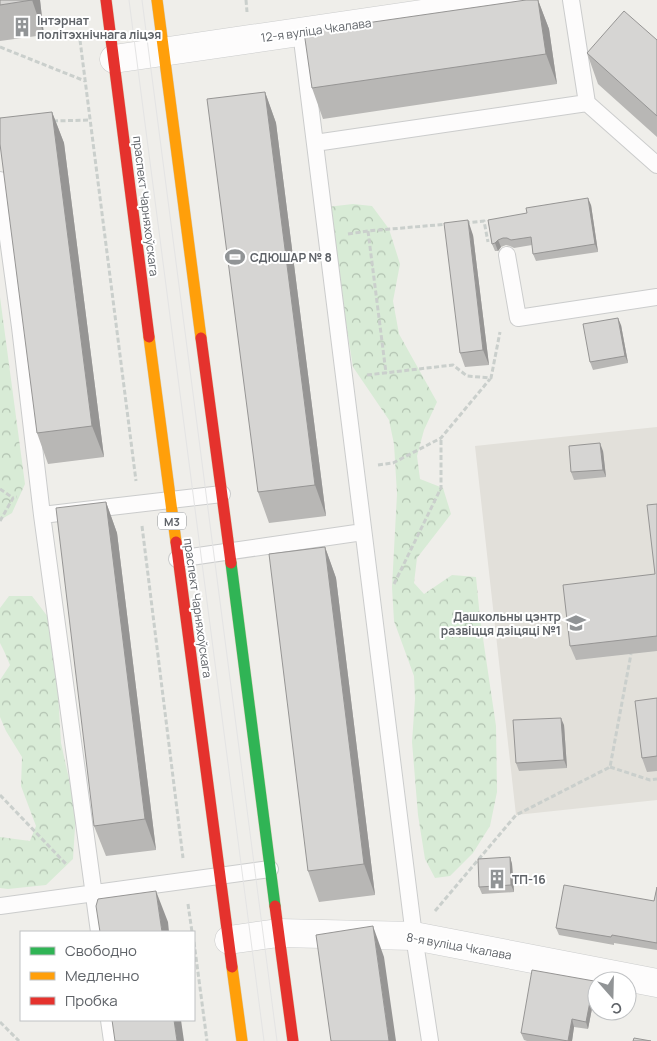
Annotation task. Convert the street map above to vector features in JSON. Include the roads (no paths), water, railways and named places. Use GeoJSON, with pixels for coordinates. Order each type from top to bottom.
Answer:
{"type":"FeatureCollection","features":[{"type":"Feature","properties":{"kind":"main road","name":"праспект Чарняхоўскага"},"geometry":{"type":"LineString","coordinates":[[106,0],[177,559],[242,1041]]}},
{"type":"Feature","properties":{"kind":"main road"},"geometry":{"type":"LineString","coordinates":[[157,0],[293,1041]]}},
{"type":"Feature","properties":{"kind":"street","name":"12-я вуліца Чкалава"},"geometry":{"type":"LineString","coordinates":[[114,59],[509,1]]}},
{"type":"Feature","properties":{"kind":"street","name":"8-я вуліца Чкалава"},"geometry":{"type":"LineString","coordinates":[[229,940],[278,933],[414,936],[657,983]]}},
{"type":"Feature","properties":{"kind":"lane"},"geometry":{"type":"LineString","coordinates":[[571,0],[587,102],[657,165]]}},
{"type":"Feature","properties":{"kind":"lane"},"geometry":{"type":"LineString","coordinates":[[301,32],[414,936],[430,1041]]}},
{"type":"Feature","properties":{"kind":"lane"},"geometry":{"type":"LineString","coordinates":[[316,143],[587,102]]}},
{"type":"Feature","properties":{"kind":"lane"},"geometry":{"type":"LineString","coordinates":[[0,180],[20,327],[42,515],[98,931]]}},
{"type":"Feature","properties":{"kind":"lane"},"geometry":{"type":"LineString","coordinates":[[507,255],[518,318],[657,297]]}},
{"type":"Feature","properties":{"kind":"lane"},"geometry":{"type":"LineString","coordinates":[[42,515],[222,494]]}},
{"type":"Feature","properties":{"kind":"lane"},"geometry":{"type":"LineString","coordinates":[[177,559],[363,532]]}},
{"type":"Feature","properties":{"kind":"lane"},"geometry":{"type":"LineString","coordinates":[[0,906],[270,869]]}},
{"type":"Feature","properties":{"kind":"lane"},"geometry":{"type":"LineString","coordinates":[[109,1021],[112,1041]]}},
{"type":"Feature","properties":{"kind":"tram line"},"geometry":{"type":"LineString","coordinates":[[129,0],[264,1041]]}},
{"type":"Feature","properties":{"kind":"tram line"},"geometry":{"type":"LineString","coordinates":[[142,0],[277,1041]]}},
{"type":"Feature","properties":{"kind":"place","name":"Інтэрнат політэхнічнага ліцэя"},"geometry":{"type":"Point","coordinates":[22,27]}},
{"type":"Feature","properties":{"kind":"place","name":"СДЮШАР № 8"},"geometry":{"type":"Point","coordinates":[235,257]}},
{"type":"Feature","properties":{"kind":"place","name":"Дашкольны цэнтр развіцця дзіцяці №1"},"geometry":{"type":"Point","coordinates":[576,623]}},
{"type":"Feature","properties":{"kind":"place","name":"ТП-16"},"geometry":{"type":"Point","coordinates":[497,879]}}]}
